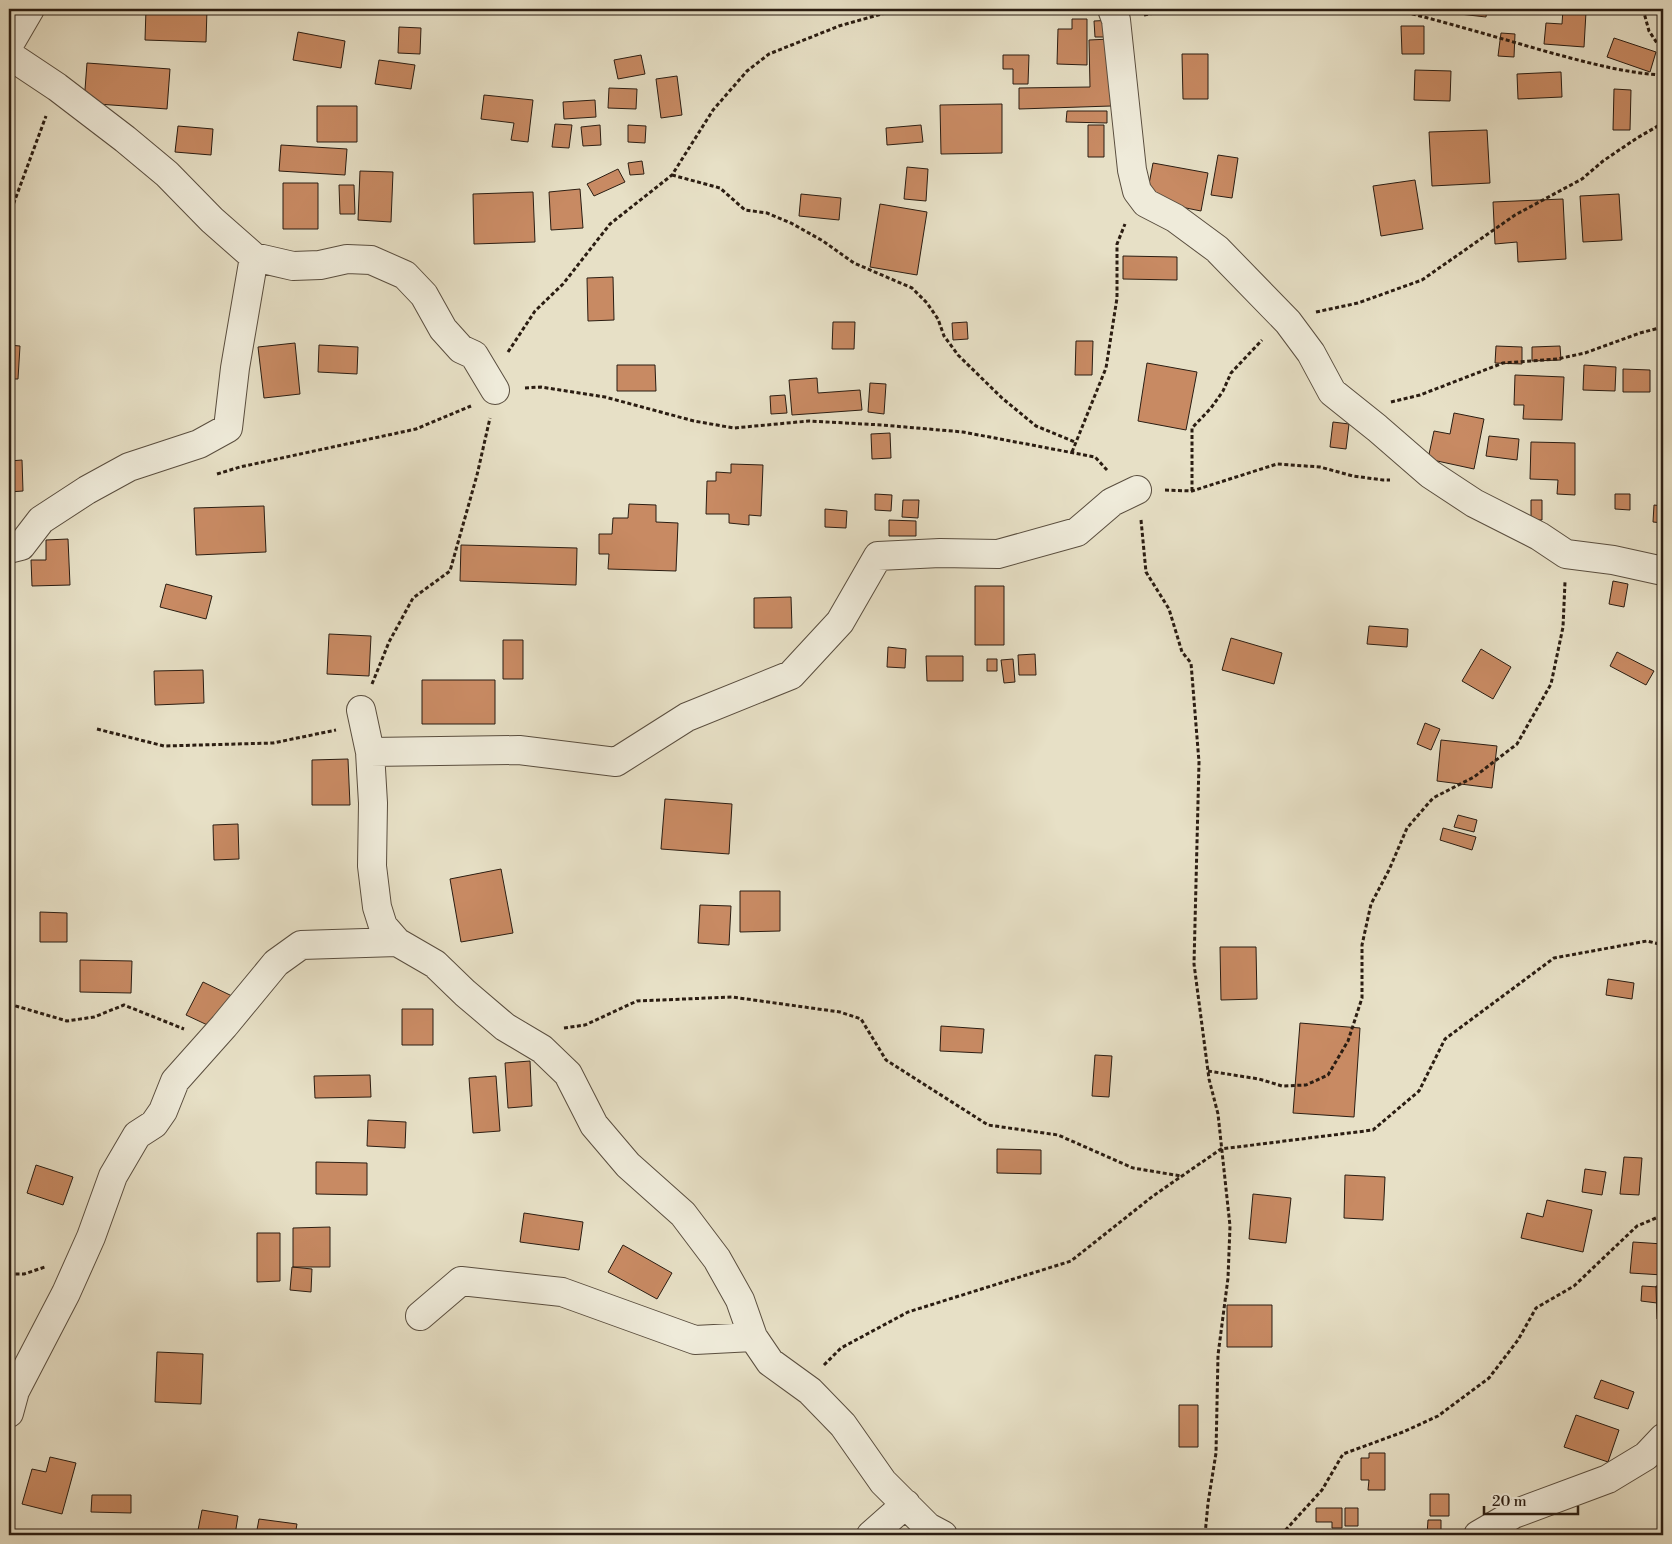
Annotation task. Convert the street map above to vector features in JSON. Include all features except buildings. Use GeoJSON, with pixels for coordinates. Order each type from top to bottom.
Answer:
{"type":"FeatureCollection","features":[{"type":"Feature","properties":{"kind":"street"},"geometry":{"type":"LineString","coordinates":[[9,45],[30,9]]}},
{"type":"Feature","properties":{"kind":"street"},"geometry":{"type":"LineString","coordinates":[[1112,9],[1116,20],[1132,170],[1137,191],[1146,203],[1175,218],[1216,249],[1288,322],[1311,353],[1332,392],[1378,428],[1430,474],[1474,503],[1539,536],[1566,554],[1613,560],[1663,571]]}},
{"type":"Feature","properties":{"kind":"street"},"geometry":{"type":"LineString","coordinates":[[9,55],[57,87],[125,139],[167,174],[212,220],[254,257],[293,266],[320,265],[347,260],[371,260],[405,275],[424,295],[443,329],[461,349],[474,355],[495,390]]}},
{"type":"Feature","properties":{"kind":"street"},"geometry":{"type":"LineString","coordinates":[[9,549],[21,546],[41,520],[87,490],[129,468],[199,444],[228,428],[235,368],[254,257]]}},
{"type":"Feature","properties":{"kind":"street"},"geometry":{"type":"LineString","coordinates":[[370,752],[519,750],[616,762],[688,718],[791,676],[840,622],[878,556],[940,552],[998,554],[1077,532],[1112,502],[1137,490]]}},
{"type":"Feature","properties":{"kind":"street"},"geometry":{"type":"LineString","coordinates":[[362,710],[370,752],[373,803],[372,866],[376,907],[383,926],[397,942],[435,964],[465,994],[505,1027],[542,1049],[568,1074],[594,1125],[628,1165],[683,1214],[717,1259],[740,1300],[753,1337],[770,1362],[810,1391],[843,1425],[883,1482],[928,1527],[943,1535]]}},
{"type":"Feature","properties":{"kind":"street"},"geometry":{"type":"LineString","coordinates":[[9,1413],[15,1391],[66,1293],[92,1237],[113,1176],[137,1135],[154,1124],[163,1111],[174,1081],[212,1040],[276,963],[301,945],[397,942]]}},
{"type":"Feature","properties":{"kind":"street"},"geometry":{"type":"LineString","coordinates":[[420,1316],[461,1281],[562,1292],[695,1340],[753,1337]]}},
{"type":"Feature","properties":{"kind":"street"},"geometry":{"type":"LineString","coordinates":[[1478,1535],[1514,1514],[1608,1479],[1646,1456],[1663,1438]]}},
{"type":"Feature","properties":{"kind":"street"},"geometry":{"type":"LineString","coordinates":[[871,1535],[906,1504]]}},
{"type":"Feature","properties":{"kind":"path"},"geometry":{"type":"LineString","coordinates":[[97,729],[164,746],[273,743],[342,729],[362,710],[389,642],[413,598],[450,571],[477,475],[495,390],[504,358],[535,311],[563,284],[610,224],[672,175],[714,110],[747,71],[769,54],[839,26],[885,13],[892,9]]}},
{"type":"Feature","properties":{"kind":"path"},"geometry":{"type":"LineString","coordinates":[[1393,9],[1604,67],[1640,74],[1663,75]]}},
{"type":"Feature","properties":{"kind":"path"},"geometry":{"type":"LineString","coordinates":[[1643,9],[1649,31],[1663,52]]}},
{"type":"Feature","properties":{"kind":"path"},"geometry":{"type":"LineString","coordinates":[[9,216],[57,87]]}},
{"type":"Feature","properties":{"kind":"path"},"geometry":{"type":"LineString","coordinates":[[1192,491],[1192,428],[1211,408],[1223,391],[1230,372],[1265,337],[1288,322],[1322,310],[1367,300],[1422,280],[1514,215],[1582,179],[1603,161],[1636,138],[1663,123]]}},
{"type":"Feature","properties":{"kind":"path"},"geometry":{"type":"LineString","coordinates":[[672,175],[720,188],[745,210],[768,213],[791,223],[823,241],[854,263],[912,288],[927,302],[938,319],[944,336],[958,355],[1002,398],[1036,426],[1075,442]]}},
{"type":"Feature","properties":{"kind":"path"},"geometry":{"type":"LineString","coordinates":[[1072,452],[1106,368],[1117,298],[1117,244],[1137,191]]}},
{"type":"Feature","properties":{"kind":"path"},"geometry":{"type":"LineString","coordinates":[[1351,408],[1384,404],[1420,395],[1503,363],[1557,359],[1585,353],[1640,333],[1663,327]]}},
{"type":"Feature","properties":{"kind":"path"},"geometry":{"type":"LineString","coordinates":[[217,474],[416,429],[468,408],[495,390],[541,386],[605,398],[694,421],[734,428],[810,421],[963,432],[1094,457],[1115,478],[1137,490],[1192,491],[1277,464],[1320,467],[1352,476],[1383,480],[1430,474]]}},
{"type":"Feature","properties":{"kind":"path"},"geometry":{"type":"LineString","coordinates":[[1137,490],[1146,572],[1169,609],[1182,652],[1191,663],[1199,762],[1194,964],[1208,1071],[1218,1114],[1230,1226],[1228,1278],[1218,1355],[1216,1453],[1205,1535]]}},
{"type":"Feature","properties":{"kind":"path"},"geometry":{"type":"LineString","coordinates":[[1208,1071],[1259,1079],[1282,1086],[1306,1085],[1328,1075],[1348,1041],[1362,998],[1362,945],[1371,904],[1389,870],[1407,828],[1432,798],[1474,777],[1517,744],[1551,684],[1563,627],[1566,554]]}},
{"type":"Feature","properties":{"kind":"path"},"geometry":{"type":"LineString","coordinates":[[803,1386],[841,1348],[908,1312],[1071,1261],[1153,1196],[1221,1149],[1373,1130],[1419,1091],[1445,1039],[1554,958],[1647,941],[1663,945]]}},
{"type":"Feature","properties":{"kind":"path"},"geometry":{"type":"LineString","coordinates":[[519,1035],[585,1025],[637,1001],[732,997],[840,1012],[861,1019],[886,1060],[988,1125],[1058,1135],[1134,1168],[1181,1176]]}},
{"type":"Feature","properties":{"kind":"path"},"geometry":{"type":"LineString","coordinates":[[9,1004],[66,1021],[94,1017],[124,1005],[212,1040]]}},
{"type":"Feature","properties":{"kind":"path"},"geometry":{"type":"LineString","coordinates":[[1281,1535],[1322,1490],[1343,1454],[1403,1432],[1438,1416],[1463,1398],[1489,1378],[1518,1340],[1536,1308],[1574,1286],[1636,1226],[1663,1215]]}}]}
